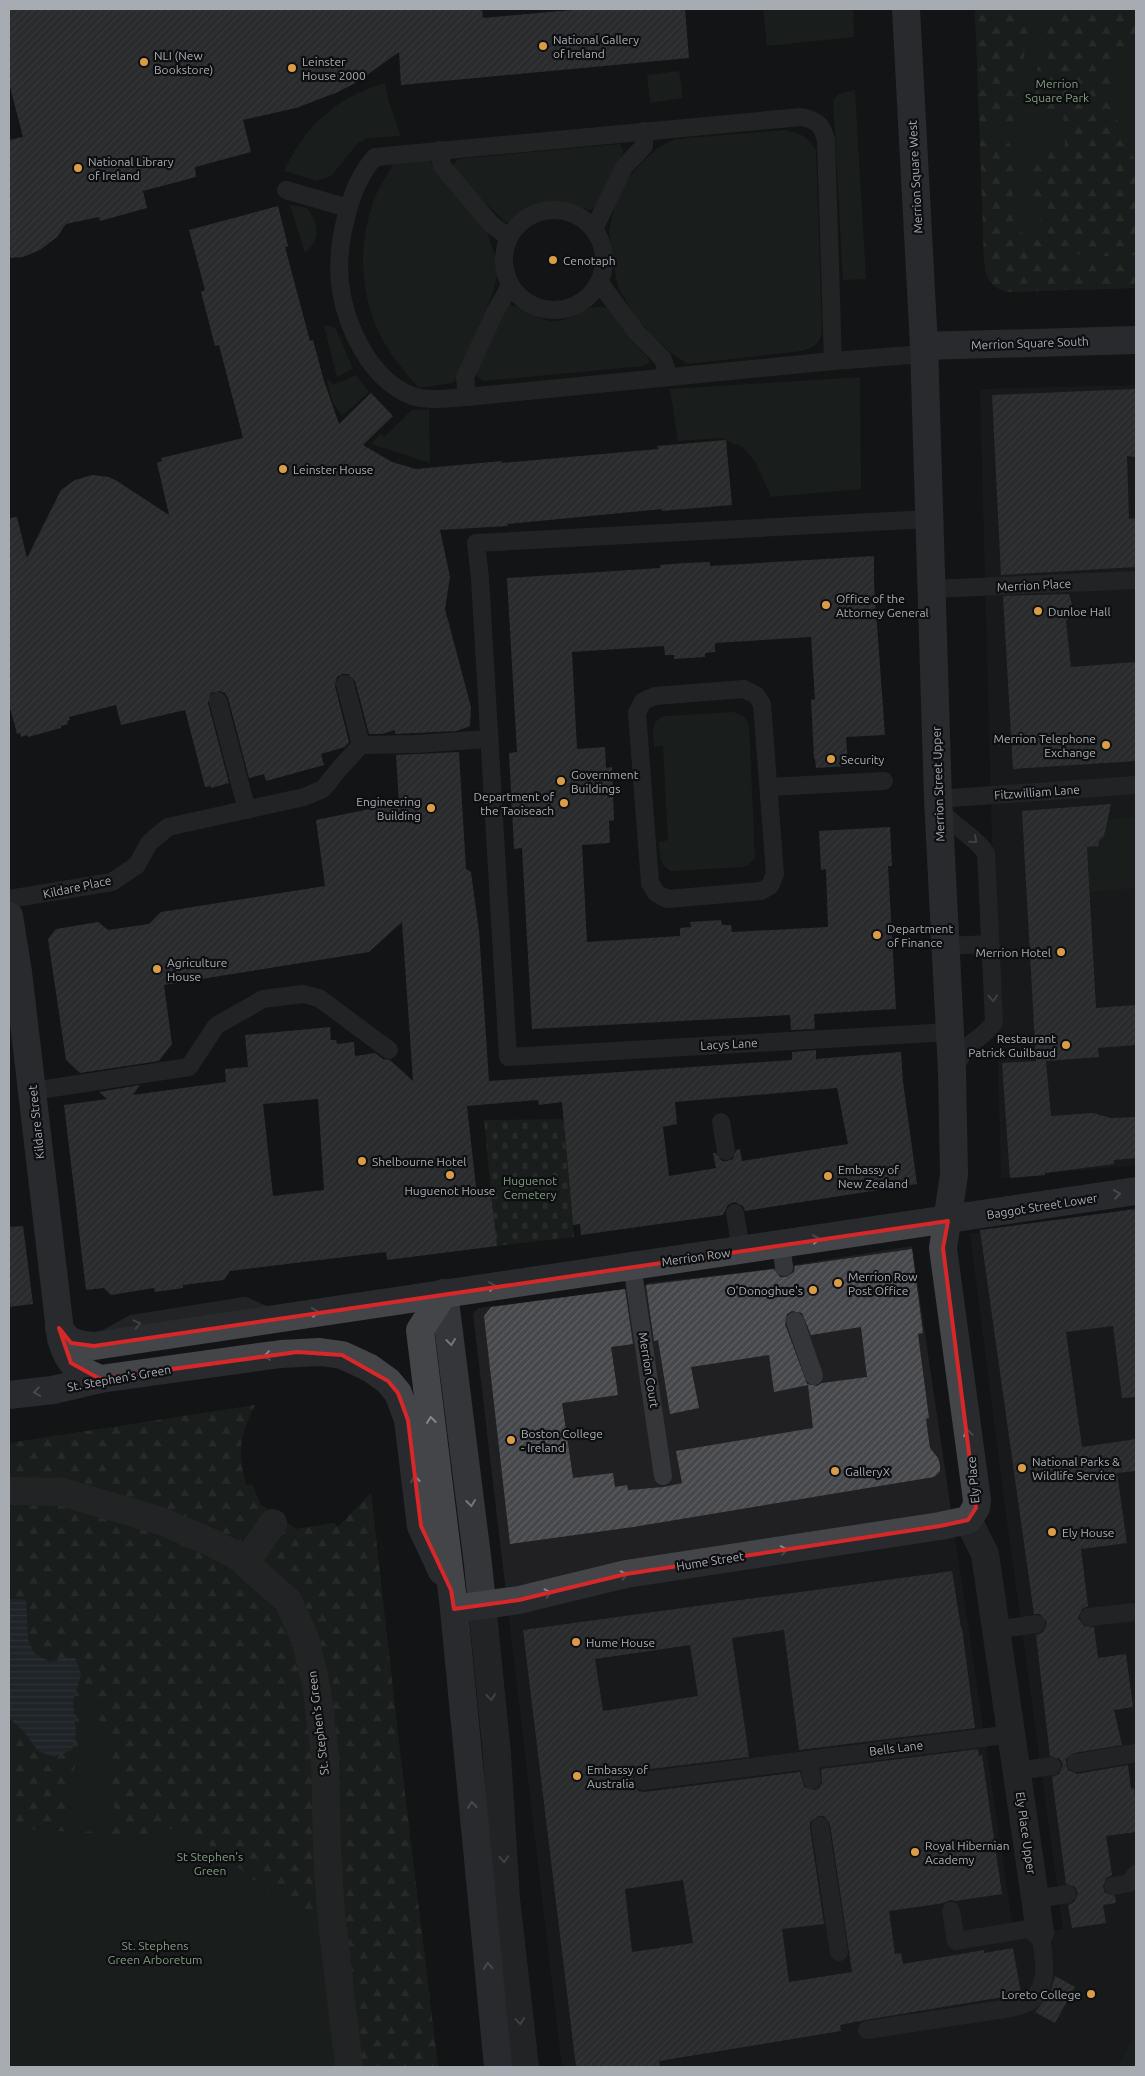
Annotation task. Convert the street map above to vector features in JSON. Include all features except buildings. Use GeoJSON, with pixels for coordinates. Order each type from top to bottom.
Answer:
{"type":"FeatureCollection","features":[{"type":"Feature","properties":{"kind":"main road","name":"Merrion Square West"},"geometry":{"type":"LineString","coordinates":[[906,9],[924,350]]}},
{"type":"Feature","properties":{"kind":"main road","name":"Merrion Square South"},"geometry":{"type":"LineString","coordinates":[[924,350],[1136,340]]}},
{"type":"Feature","properties":{"kind":"main road","name":"Merrion Street Upper"},"geometry":{"type":"LineString","coordinates":[[924,350],[938,803],[952,1072],[954,1175],[948,1221]]}},
{"type":"Feature","properties":{"kind":"main road","name":"Kildare Street"},"geometry":{"type":"LineString","coordinates":[[9,916],[18,972],[59,1328],[64,1350],[71,1363],[82,1371],[100,1379]]}},
{"type":"Feature","properties":{"kind":"main road","name":"Baggot Street Lower"},"geometry":{"type":"LineString","coordinates":[[948,1221],[1136,1191]]}},
{"type":"Feature","properties":{"kind":"main road","name":"Merrion Row"},"geometry":{"type":"LineString","coordinates":[[444,1293],[739,1250],[782,1256],[948,1221]]}},
{"type":"Feature","properties":{"kind":"main road","name":"Ely Place"},"geometry":{"type":"LineString","coordinates":[[948,1221],[943,1248],[977,1500],[976,1508],[968,1520]]}},
{"type":"Feature","properties":{"kind":"main road"},"geometry":{"type":"LineString","coordinates":[[59,1328],[64,1337],[71,1343],[94,1346],[444,1293]]}},
{"type":"Feature","properties":{"kind":"main road","name":"St. Stephen's Green"},"geometry":{"type":"LineString","coordinates":[[444,1293],[420,1330],[452,1600],[498,2067]]}},
{"type":"Feature","properties":{"kind":"main road","name":"St. Stephen's Green"},"geometry":{"type":"LineString","coordinates":[[9,1395],[53,1390],[100,1379],[297,1352],[342,1355],[370,1368],[388,1381],[404,1406],[408,1420],[421,1526],[452,1600]]}},
{"type":"Feature","properties":{"kind":"main road","name":"Hume Street"},"geometry":{"type":"LineString","coordinates":[[452,1600],[482,1606],[519,1600],[626,1574],[940,1526],[968,1520]]}},
{"type":"Feature","properties":{"kind":"street"},"geometry":{"type":"LineString","coordinates":[[444,1293],[477,1554],[497,1754],[506,1899],[525,2067]]}},
{"type":"Feature","properties":{"kind":"street","name":"St. Stephen's Green"},"geometry":{"type":"LineString","coordinates":[[9,1491],[62,1492],[131,1511],[210,1542],[246,1562],[288,1601],[306,1641],[317,1692],[325,1756],[327,1849],[331,1913],[349,2067]]}},
{"type":"Feature","properties":{"kind":"street","name":"Ely Place"},"geometry":{"type":"LineString","coordinates":[[968,1520],[984,1554],[1012,1734]]}},
{"type":"Feature","properties":{"kind":"street"},"geometry":{"type":"LineString","coordinates":[[246,1562],[273,1523]]}},
{"type":"Feature","properties":{"kind":"street","name":"Ely Place Upper"},"geometry":{"type":"LineString","coordinates":[[1012,1734],[1039,1930]]}},
{"type":"Feature","properties":{"kind":"lane"},"geometry":{"type":"LineString","coordinates":[[833,361],[826,140],[823,128],[816,120],[801,117],[375,157],[367,166],[348,208],[342,237],[340,282],[346,309],[354,330],[371,363],[384,379],[412,396],[437,398],[467,397],[833,361],[924,350]]}},
{"type":"Feature","properties":{"kind":"lane"},"geometry":{"type":"LineString","coordinates":[[594,229],[624,167],[644,146],[644,131]]}},
{"type":"Feature","properties":{"kind":"lane"},"geometry":{"type":"LineString","coordinates":[[439,150],[442,166],[491,224],[508,237]]}},
{"type":"Feature","properties":{"kind":"lane"},"geometry":{"type":"LineString","coordinates":[[286,190],[348,208]]}},
{"type":"Feature","properties":{"kind":"lane"},"geometry":{"type":"LineString","coordinates":[[558,209],[572,212],[585,220],[594,229],[604,252],[604,268],[599,282],[582,302],[567,309],[551,310],[535,307],[521,299],[510,286],[504,270],[503,253],[508,237],[514,227],[528,216],[542,210],[558,209]]}},
{"type":"Feature","properties":{"kind":"lane"},"geometry":{"type":"LineString","coordinates":[[599,282],[637,333],[663,359],[668,377]]}},
{"type":"Feature","properties":{"kind":"lane"},"geometry":{"type":"LineString","coordinates":[[467,397],[465,377],[495,312],[510,286]]}},
{"type":"Feature","properties":{"kind":"lane"},"geometry":{"type":"LineString","coordinates":[[345,684],[361,745],[416,744],[489,739],[480,578],[476,543],[929,519]]}},
{"type":"Feature","properties":{"kind":"lane","name":"Merrion Place"},"geometry":{"type":"LineString","coordinates":[[931,589],[1136,580]]}},
{"type":"Feature","properties":{"kind":"lane"},"geometry":{"type":"LineString","coordinates":[[744,690],[756,695],[762,704],[769,787],[775,874],[770,886],[760,891],[667,899],[656,893],[650,883],[637,713],[643,701],[655,696],[744,690]]}},
{"type":"Feature","properties":{"kind":"lane"},"geometry":{"type":"LineString","coordinates":[[218,701],[246,810]]}},
{"type":"Feature","properties":{"kind":"lane","name":"Lacys Lane"},"geometry":{"type":"LineString","coordinates":[[489,739],[508,1056],[950,1032]]}},
{"type":"Feature","properties":{"kind":"lane","name":"Kildare Place"},"geometry":{"type":"LineString","coordinates":[[9,899],[112,882],[137,865],[149,843],[168,827],[304,797],[323,789],[361,745]]}},
{"type":"Feature","properties":{"kind":"lane"},"geometry":{"type":"LineString","coordinates":[[769,787],[884,781]]}},
{"type":"Feature","properties":{"kind":"lane","name":"Fitzwilliam Lane"},"geometry":{"type":"LineString","coordinates":[[938,803],[1136,785]]}},
{"type":"Feature","properties":{"kind":"lane"},"geometry":{"type":"LineString","coordinates":[[938,803],[946,819],[980,844],[986,853],[994,1022],[990,1029],[979,1036],[965,1050],[952,1072]]}},
{"type":"Feature","properties":{"kind":"lane"},"geometry":{"type":"LineString","coordinates":[[946,946],[990,944]]}},
{"type":"Feature","properties":{"kind":"lane"},"geometry":{"type":"LineString","coordinates":[[32,1091],[189,1067],[216,1026],[263,999],[303,994],[319,998],[389,1050]]}},
{"type":"Feature","properties":{"kind":"lane"},"geometry":{"type":"LineString","coordinates":[[721,1122],[726,1151]]}},
{"type":"Feature","properties":{"kind":"lane"},"geometry":{"type":"LineString","coordinates":[[736,1213],[739,1250]]}},
{"type":"Feature","properties":{"kind":"lane","name":"Merrion Court"},"geometry":{"type":"LineString","coordinates":[[632,1265],[652,1426],[663,1476]]}},
{"type":"Feature","properties":{"kind":"lane"},"geometry":{"type":"LineString","coordinates":[[796,1321],[814,1376]]}},
{"type":"Feature","properties":{"kind":"lane"},"geometry":{"type":"LineString","coordinates":[[1089,1617],[1136,1612]]}},
{"type":"Feature","properties":{"kind":"lane"},"geometry":{"type":"LineString","coordinates":[[995,1630],[1036,1624]]}},
{"type":"Feature","properties":{"kind":"lane","name":"Bells Lane"},"geometry":{"type":"LineString","coordinates":[[642,1781],[1012,1734]]}},
{"type":"Feature","properties":{"kind":"lane"},"geometry":{"type":"LineString","coordinates":[[1076,1763],[1136,1753]]}},
{"type":"Feature","properties":{"kind":"lane"},"geometry":{"type":"LineString","coordinates":[[808,1760],[812,1780]]}},
{"type":"Feature","properties":{"kind":"lane"},"geometry":{"type":"LineString","coordinates":[[1017,1771],[1052,1766]]}},
{"type":"Feature","properties":{"kind":"lane"},"geometry":{"type":"LineString","coordinates":[[820,1826],[838,1952]]}},
{"type":"Feature","properties":{"kind":"lane"},"geometry":{"type":"LineString","coordinates":[[1114,1886],[1128,1884],[1136,1874]]}},
{"type":"Feature","properties":{"kind":"lane"},"geometry":{"type":"LineString","coordinates":[[1035,1899],[1067,1894]]}},
{"type":"Feature","properties":{"kind":"lane"},"geometry":{"type":"LineString","coordinates":[[867,2030],[1011,2008],[1028,2003],[1035,1997],[1044,1980],[1045,1964],[1039,1930],[956,1941],[951,1912]]}},
{"type":"Feature","properties":{"kind":"highlighted area"},"geometry":{"type":"Polygon","coordinates":[[[948,1221],[943,1248],[976,1508],[968,1520],[940,1526],[626,1574],[519,1600],[454,1609],[451,1590],[421,1526],[408,1420],[398,1393],[388,1381],[342,1355],[297,1352],[100,1379],[71,1363],[59,1328],[71,1343],[94,1346],[948,1221]]]}},
{"type":"Feature","properties":{"kind":"shaded area"},"geometry":{"type":"Polygon","coordinates":[[[1136,385],[1136,1165],[1001,1178],[980,389],[1136,385]]]}},
{"type":"Feature","properties":{"kind":"shaded area"},"geometry":{"type":"Polygon","coordinates":[[[1136,1208],[1136,2067],[562,2067],[473,1314],[478,1308],[643,1287],[648,1283],[755,1271],[912,1246],[1014,1936],[1063,1929],[970,1234],[1136,1208]]]}},
{"type":"Feature","properties":{"kind":"shaded area"},"geometry":{"type":"Polygon","coordinates":[[[9,1599],[26,1600],[28,1640],[35,1654],[50,1662],[64,1658],[75,1658],[81,1674],[73,1701],[76,1732],[72,1750],[54,1757],[38,1751],[24,1732],[9,1718],[9,1599]]]}},
{"type":"Feature","properties":{"kind":"green space"},"geometry":{"type":"Polygon","coordinates":[[[763,9],[853,9],[854,37],[767,46],[763,9]]]}},
{"type":"Feature","properties":{"kind":"green space","name":"Merrion Square Park"},"geometry":{"type":"Polygon","coordinates":[[[975,9],[1136,9],[1136,288],[1007,292],[1001,290],[990,281],[984,261],[975,9]]]}},
{"type":"Feature","properties":{"kind":"green space"},"geometry":{"type":"Polygon","coordinates":[[[975,9],[1032,9],[1013,122],[1009,124],[991,125],[979,120],[975,9]]]}},
{"type":"Feature","properties":{"kind":"green space"},"geometry":{"type":"Polygon","coordinates":[[[1047,9],[1136,9],[1136,33],[1120,57],[1110,85],[1114,111],[1136,163],[1136,255],[1085,255],[1065,249],[1046,230],[1035,205],[1030,177],[1031,149],[1065,147],[1063,111],[1030,112],[1029,108],[1040,57],[1047,9]]]}},
{"type":"Feature","properties":{"kind":"green space"},"geometry":{"type":"Polygon","coordinates":[[[679,71],[683,98],[650,103],[647,75],[679,71]]]}},
{"type":"Feature","properties":{"kind":"green space"},"geometry":{"type":"Polygon","coordinates":[[[385,83],[389,103],[401,136],[368,138],[358,143],[331,176],[317,181],[284,171],[302,140],[324,115],[351,97],[385,83]]]}},
{"type":"Feature","properties":{"kind":"green space"},"geometry":{"type":"Polygon","coordinates":[[[855,90],[866,279],[843,280],[833,100],[839,94],[855,90]]]}},
{"type":"Feature","properties":{"kind":"green space"},"geometry":{"type":"Polygon","coordinates":[[[784,130],[803,136],[816,151],[821,337],[815,345],[802,351],[688,364],[671,353],[650,334],[633,313],[619,289],[611,256],[609,230],[615,204],[627,180],[643,161],[658,148],[675,139],[784,130]]]}},
{"type":"Feature","properties":{"kind":"green space"},"geometry":{"type":"Polygon","coordinates":[[[1004,137],[1013,151],[1013,218],[1017,229],[1037,239],[1059,256],[1070,261],[1089,264],[1136,263],[1136,288],[1007,292],[1001,290],[990,281],[984,261],[980,140],[1004,137]]]}},
{"type":"Feature","properties":{"kind":"green space"},"geometry":{"type":"Polygon","coordinates":[[[620,144],[624,151],[594,208],[589,210],[567,203],[537,206],[521,212],[510,223],[505,222],[453,171],[453,165],[458,159],[620,144]]]}},
{"type":"Feature","properties":{"kind":"green space"},"geometry":{"type":"Polygon","coordinates":[[[429,158],[435,169],[486,228],[496,259],[497,275],[494,290],[455,381],[419,388],[395,359],[375,323],[365,285],[363,265],[367,225],[372,205],[379,188],[395,161],[429,158]]]}},
{"type":"Feature","properties":{"kind":"green space"},"geometry":{"type":"Polygon","coordinates":[[[290,205],[307,208],[316,226],[314,243],[305,253],[290,205]]]}},
{"type":"Feature","properties":{"kind":"green space"},"geometry":{"type":"Polygon","coordinates":[[[510,305],[521,308],[542,319],[555,321],[569,318],[592,307],[607,308],[630,339],[648,358],[649,363],[644,366],[483,381],[477,377],[475,370],[505,309],[510,305]]]}},
{"type":"Feature","properties":{"kind":"green space"},"geometry":{"type":"Polygon","coordinates":[[[324,326],[332,326],[336,329],[353,369],[337,377],[324,326]]]}},
{"type":"Feature","properties":{"kind":"green space"},"geometry":{"type":"Polygon","coordinates":[[[356,375],[369,392],[342,416],[333,403],[327,381],[330,380],[333,385],[356,375]]]}},
{"type":"Feature","properties":{"kind":"green space"},"geometry":{"type":"Polygon","coordinates":[[[860,377],[861,489],[771,497],[756,463],[744,448],[721,438],[678,441],[670,389],[860,377]]]}},
{"type":"Feature","properties":{"kind":"green space"},"geometry":{"type":"Polygon","coordinates":[[[412,410],[429,410],[430,463],[371,444],[380,434],[384,437],[412,410]]]}},
{"type":"Feature","properties":{"kind":"green space"},"geometry":{"type":"Polygon","coordinates":[[[734,712],[744,716],[749,725],[755,858],[743,867],[671,871],[662,862],[659,842],[668,840],[663,746],[654,747],[653,733],[655,724],[660,718],[665,716],[734,712]]]}},
{"type":"Feature","properties":{"kind":"green space"},"geometry":{"type":"Polygon","coordinates":[[[1136,817],[1136,888],[1090,892],[1087,847],[1098,846],[1099,841],[1104,836],[1105,819],[1136,817]]]}},
{"type":"Feature","properties":{"kind":"green space","name":"Huguenot Cemetery"},"geometry":{"type":"Polygon","coordinates":[[[563,1119],[574,1237],[496,1246],[484,1120],[563,1119]]]}},
{"type":"Feature","properties":{"kind":"green space","name":"St Stephen's Green"},"geometry":{"type":"Polygon","coordinates":[[[255,1405],[245,1427],[241,1453],[246,1486],[252,1484],[261,1505],[296,1529],[334,1523],[338,1527],[371,1493],[438,2067],[9,2067],[9,1443],[255,1405]]]}},
{"type":"Feature","properties":{"kind":"green space","name":"St Stephen's Green"},"geometry":{"type":"Polygon","coordinates":[[[255,1405],[245,1427],[241,1453],[246,1486],[252,1484],[261,1505],[296,1529],[334,1523],[338,1527],[371,1493],[438,2067],[349,2067],[321,1936],[312,1925],[192,1831],[186,1822],[175,1828],[140,1836],[9,1828],[9,1718],[24,1732],[38,1751],[76,1732],[73,1701],[75,1692],[64,1658],[50,1662],[35,1654],[28,1640],[26,1601],[9,1599],[9,1443],[255,1405]],[[83,1693],[82,1723],[67,1812],[71,1831],[107,1832],[115,1814],[108,1743],[89,1693],[83,1693]]]}},
{"type":"Feature","properties":{"kind":"green space"},"geometry":{"type":"Polygon","coordinates":[[[1136,2034],[1136,2067],[1117,2067],[1136,2034]]]}},
{"type":"Feature","properties":{"kind":"place","name":"National Gallery of Ireland"},"geometry":{"type":"Point","coordinates":[543,46]}},
{"type":"Feature","properties":{"kind":"place","name":"NLI (New Bookstore)"},"geometry":{"type":"Point","coordinates":[144,62]}},
{"type":"Feature","properties":{"kind":"place","name":"Leinster House 2000"},"geometry":{"type":"Point","coordinates":[292,68]}},
{"type":"Feature","properties":{"kind":"place","name":"National Library of Ireland"},"geometry":{"type":"Point","coordinates":[78,168]}},
{"type":"Feature","properties":{"kind":"place","name":"Cenotaph"},"geometry":{"type":"Point","coordinates":[553,260]}},
{"type":"Feature","properties":{"kind":"place","name":"Leinster House"},"geometry":{"type":"Point","coordinates":[283,469]}},
{"type":"Feature","properties":{"kind":"place","name":"Office of the Attorney General"},"geometry":{"type":"Point","coordinates":[826,605]}},
{"type":"Feature","properties":{"kind":"place","name":"Dunloe Hall"},"geometry":{"type":"Point","coordinates":[1038,611]}},
{"type":"Feature","properties":{"kind":"place","name":"Merrion Telephone Exchange"},"geometry":{"type":"Point","coordinates":[1106,745]}},
{"type":"Feature","properties":{"kind":"place","name":"Security"},"geometry":{"type":"Point","coordinates":[831,759]}},
{"type":"Feature","properties":{"kind":"place","name":"Government Buildings"},"geometry":{"type":"Point","coordinates":[561,781]}},
{"type":"Feature","properties":{"kind":"place","name":"Department of the Taoiseach"},"geometry":{"type":"Point","coordinates":[564,803]}},
{"type":"Feature","properties":{"kind":"place","name":"Engineering Building"},"geometry":{"type":"Point","coordinates":[431,808]}},
{"type":"Feature","properties":{"kind":"place","name":"Department of Finance"},"geometry":{"type":"Point","coordinates":[877,935]}},
{"type":"Feature","properties":{"kind":"place","name":"Merrion Hotel"},"geometry":{"type":"Point","coordinates":[1061,952]}},
{"type":"Feature","properties":{"kind":"place","name":"Agriculture House"},"geometry":{"type":"Point","coordinates":[157,969]}},
{"type":"Feature","properties":{"kind":"place","name":"Restaurant Patrick Guilbaud"},"geometry":{"type":"Point","coordinates":[1066,1045]}},
{"type":"Feature","properties":{"kind":"place","name":"Shelbourne Hotel"},"geometry":{"type":"Point","coordinates":[362,1161]}},
{"type":"Feature","properties":{"kind":"place","name":"Huguenot House"},"geometry":{"type":"Point","coordinates":[450,1175]}},
{"type":"Feature","properties":{"kind":"place","name":"Embassy of New Zealand"},"geometry":{"type":"Point","coordinates":[828,1176]}},
{"type":"Feature","properties":{"kind":"place","name":"Merrion Row Post Office"},"geometry":{"type":"Point","coordinates":[838,1283]}},
{"type":"Feature","properties":{"kind":"place","name":"O'Donoghue's"},"geometry":{"type":"Point","coordinates":[813,1290]}},
{"type":"Feature","properties":{"kind":"place","name":"Boston College - Ireland"},"geometry":{"type":"Point","coordinates":[511,1440]}},
{"type":"Feature","properties":{"kind":"place","name":"National Parks & Wildlife Service"},"geometry":{"type":"Point","coordinates":[1022,1468]}},
{"type":"Feature","properties":{"kind":"place","name":"GalleryX"},"geometry":{"type":"Point","coordinates":[835,1471]}},
{"type":"Feature","properties":{"kind":"place","name":"Ely House"},"geometry":{"type":"Point","coordinates":[1052,1532]}},
{"type":"Feature","properties":{"kind":"place","name":"Hume House"},"geometry":{"type":"Point","coordinates":[576,1642]}},
{"type":"Feature","properties":{"kind":"place","name":"Embassy of Australia"},"geometry":{"type":"Point","coordinates":[577,1776]}},
{"type":"Feature","properties":{"kind":"place","name":"Royal Hibernian Academy"},"geometry":{"type":"Point","coordinates":[915,1852]}},
{"type":"Feature","properties":{"kind":"place","name":"Loreto College"},"geometry":{"type":"Point","coordinates":[1091,1994]}},
{"type":"Feature","properties":{"kind":"park label","name":"St. Stephens Green Arboretum"},"geometry":{"type":"Point","coordinates":[155,1952]}}]}
